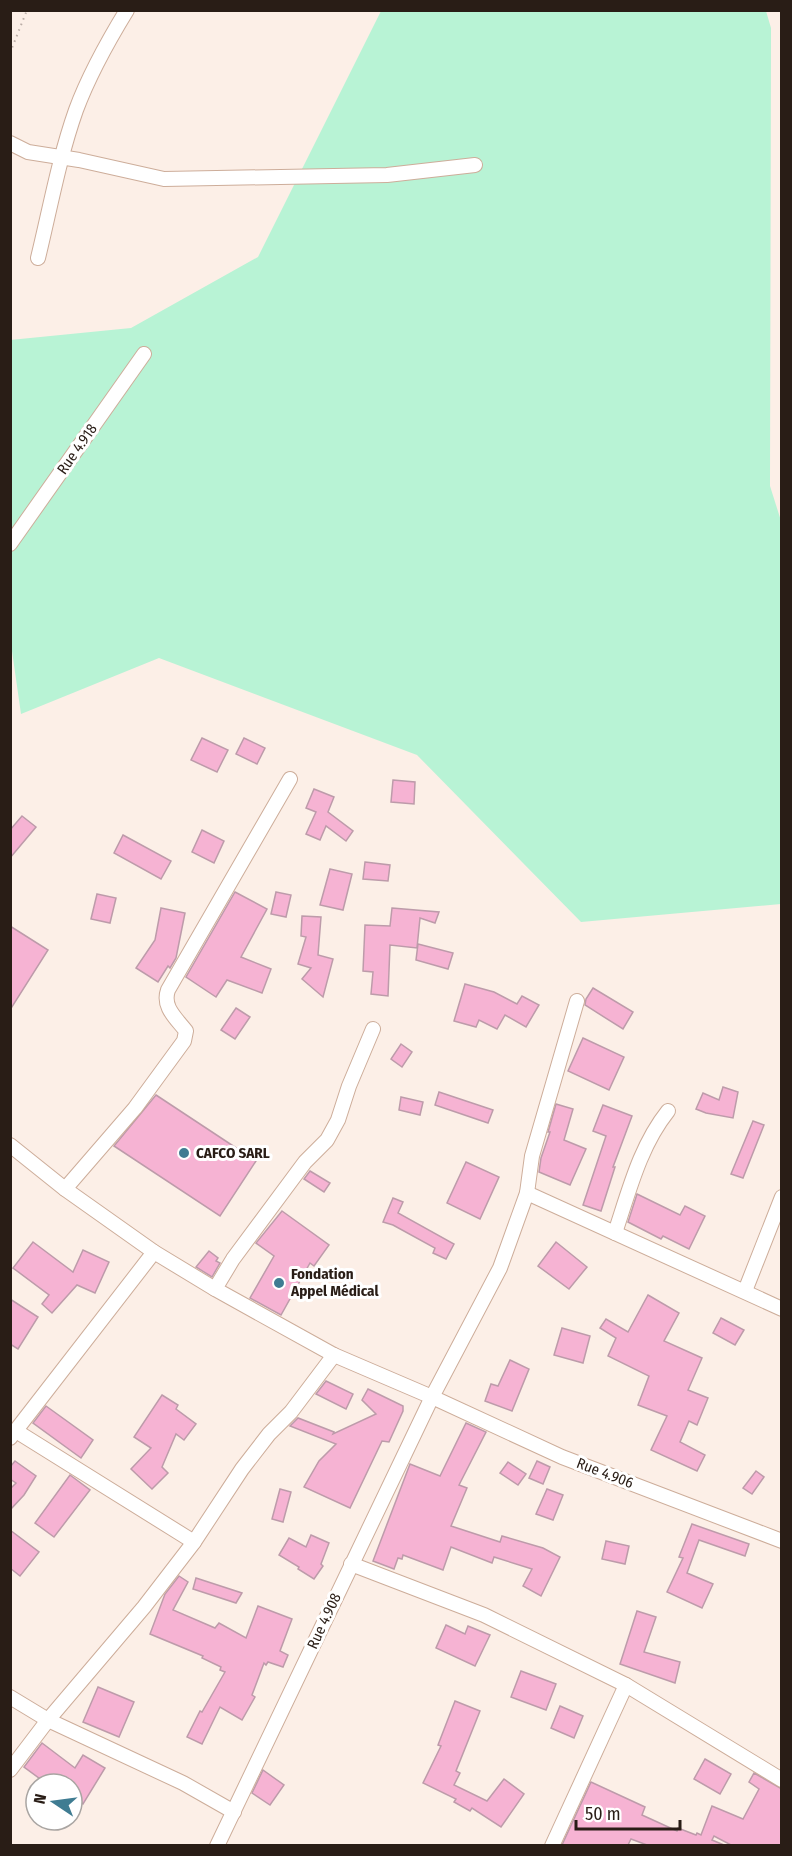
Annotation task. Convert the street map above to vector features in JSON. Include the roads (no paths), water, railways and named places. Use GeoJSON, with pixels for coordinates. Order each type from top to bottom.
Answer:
{"type":"FeatureCollection","features":[{"type":"Feature","properties":{"kind":"street"},"geometry":{"type":"LineString","coordinates":[[39,258],[62,158],[77,108],[111,36],[127,10]]}},
{"type":"Feature","properties":{"kind":"street"},"geometry":{"type":"LineString","coordinates":[[10,143],[28,152],[164,179],[387,175],[475,165]]}},
{"type":"Feature","properties":{"kind":"street","name":"Rue 4.918"},"geometry":{"type":"LineString","coordinates":[[10,544],[144,354]]}},
{"type":"Feature","properties":{"kind":"street"},"geometry":{"type":"LineString","coordinates":[[65,1189],[135,1108],[184,1041],[186,1031],[167,1006],[165,998],[168,990],[290,779]]}},
{"type":"Feature","properties":{"kind":"street","name":"Rue 4.908"},"geometry":{"type":"LineString","coordinates":[[217,1845],[432,1397],[500,1268],[527,1193],[532,1156],[577,1001]]}},
{"type":"Feature","properties":{"kind":"street"},"geometry":{"type":"LineString","coordinates":[[215,1289],[233,1259],[305,1162],[327,1140],[338,1120],[349,1086],[373,1029]]}},
{"type":"Feature","properties":{"kind":"street"},"geometry":{"type":"LineString","coordinates":[[615,1233],[644,1149],[656,1126],[668,1110]]}},
{"type":"Feature","properties":{"kind":"street","name":"Rue 4.906"},"geometry":{"type":"LineString","coordinates":[[10,1145],[65,1189],[154,1252],[215,1289],[334,1355],[562,1457],[782,1541]]}},
{"type":"Feature","properties":{"kind":"street"},"geometry":{"type":"LineString","coordinates":[[527,1193],[745,1291],[782,1310]]}},
{"type":"Feature","properties":{"kind":"street"},"geometry":{"type":"LineString","coordinates":[[745,1291],[782,1197]]}},
{"type":"Feature","properties":{"kind":"street"},"geometry":{"type":"LineString","coordinates":[[154,1252],[13,1435],[194,1542]]}},
{"type":"Feature","properties":{"kind":"street"},"geometry":{"type":"LineString","coordinates":[[10,1770],[48,1720],[144,1607],[194,1542],[242,1469],[269,1434],[291,1412],[334,1355]]}},
{"type":"Feature","properties":{"kind":"street"},"geometry":{"type":"LineString","coordinates":[[351,1564],[484,1615],[626,1685],[782,1779]]}},
{"type":"Feature","properties":{"kind":"street"},"geometry":{"type":"LineString","coordinates":[[552,1845],[626,1685]]}},
{"type":"Feature","properties":{"kind":"street"},"geometry":{"type":"LineString","coordinates":[[10,1697],[48,1720],[183,1783],[234,1812]]}},
{"type":"Feature","properties":{"kind":"place","name":"CAFCO SARL"},"geometry":{"type":"Point","coordinates":[184,1153]}},
{"type":"Feature","properties":{"kind":"place","name":"Fondation Appel Médical"},"geometry":{"type":"Point","coordinates":[279,1283]}}]}
